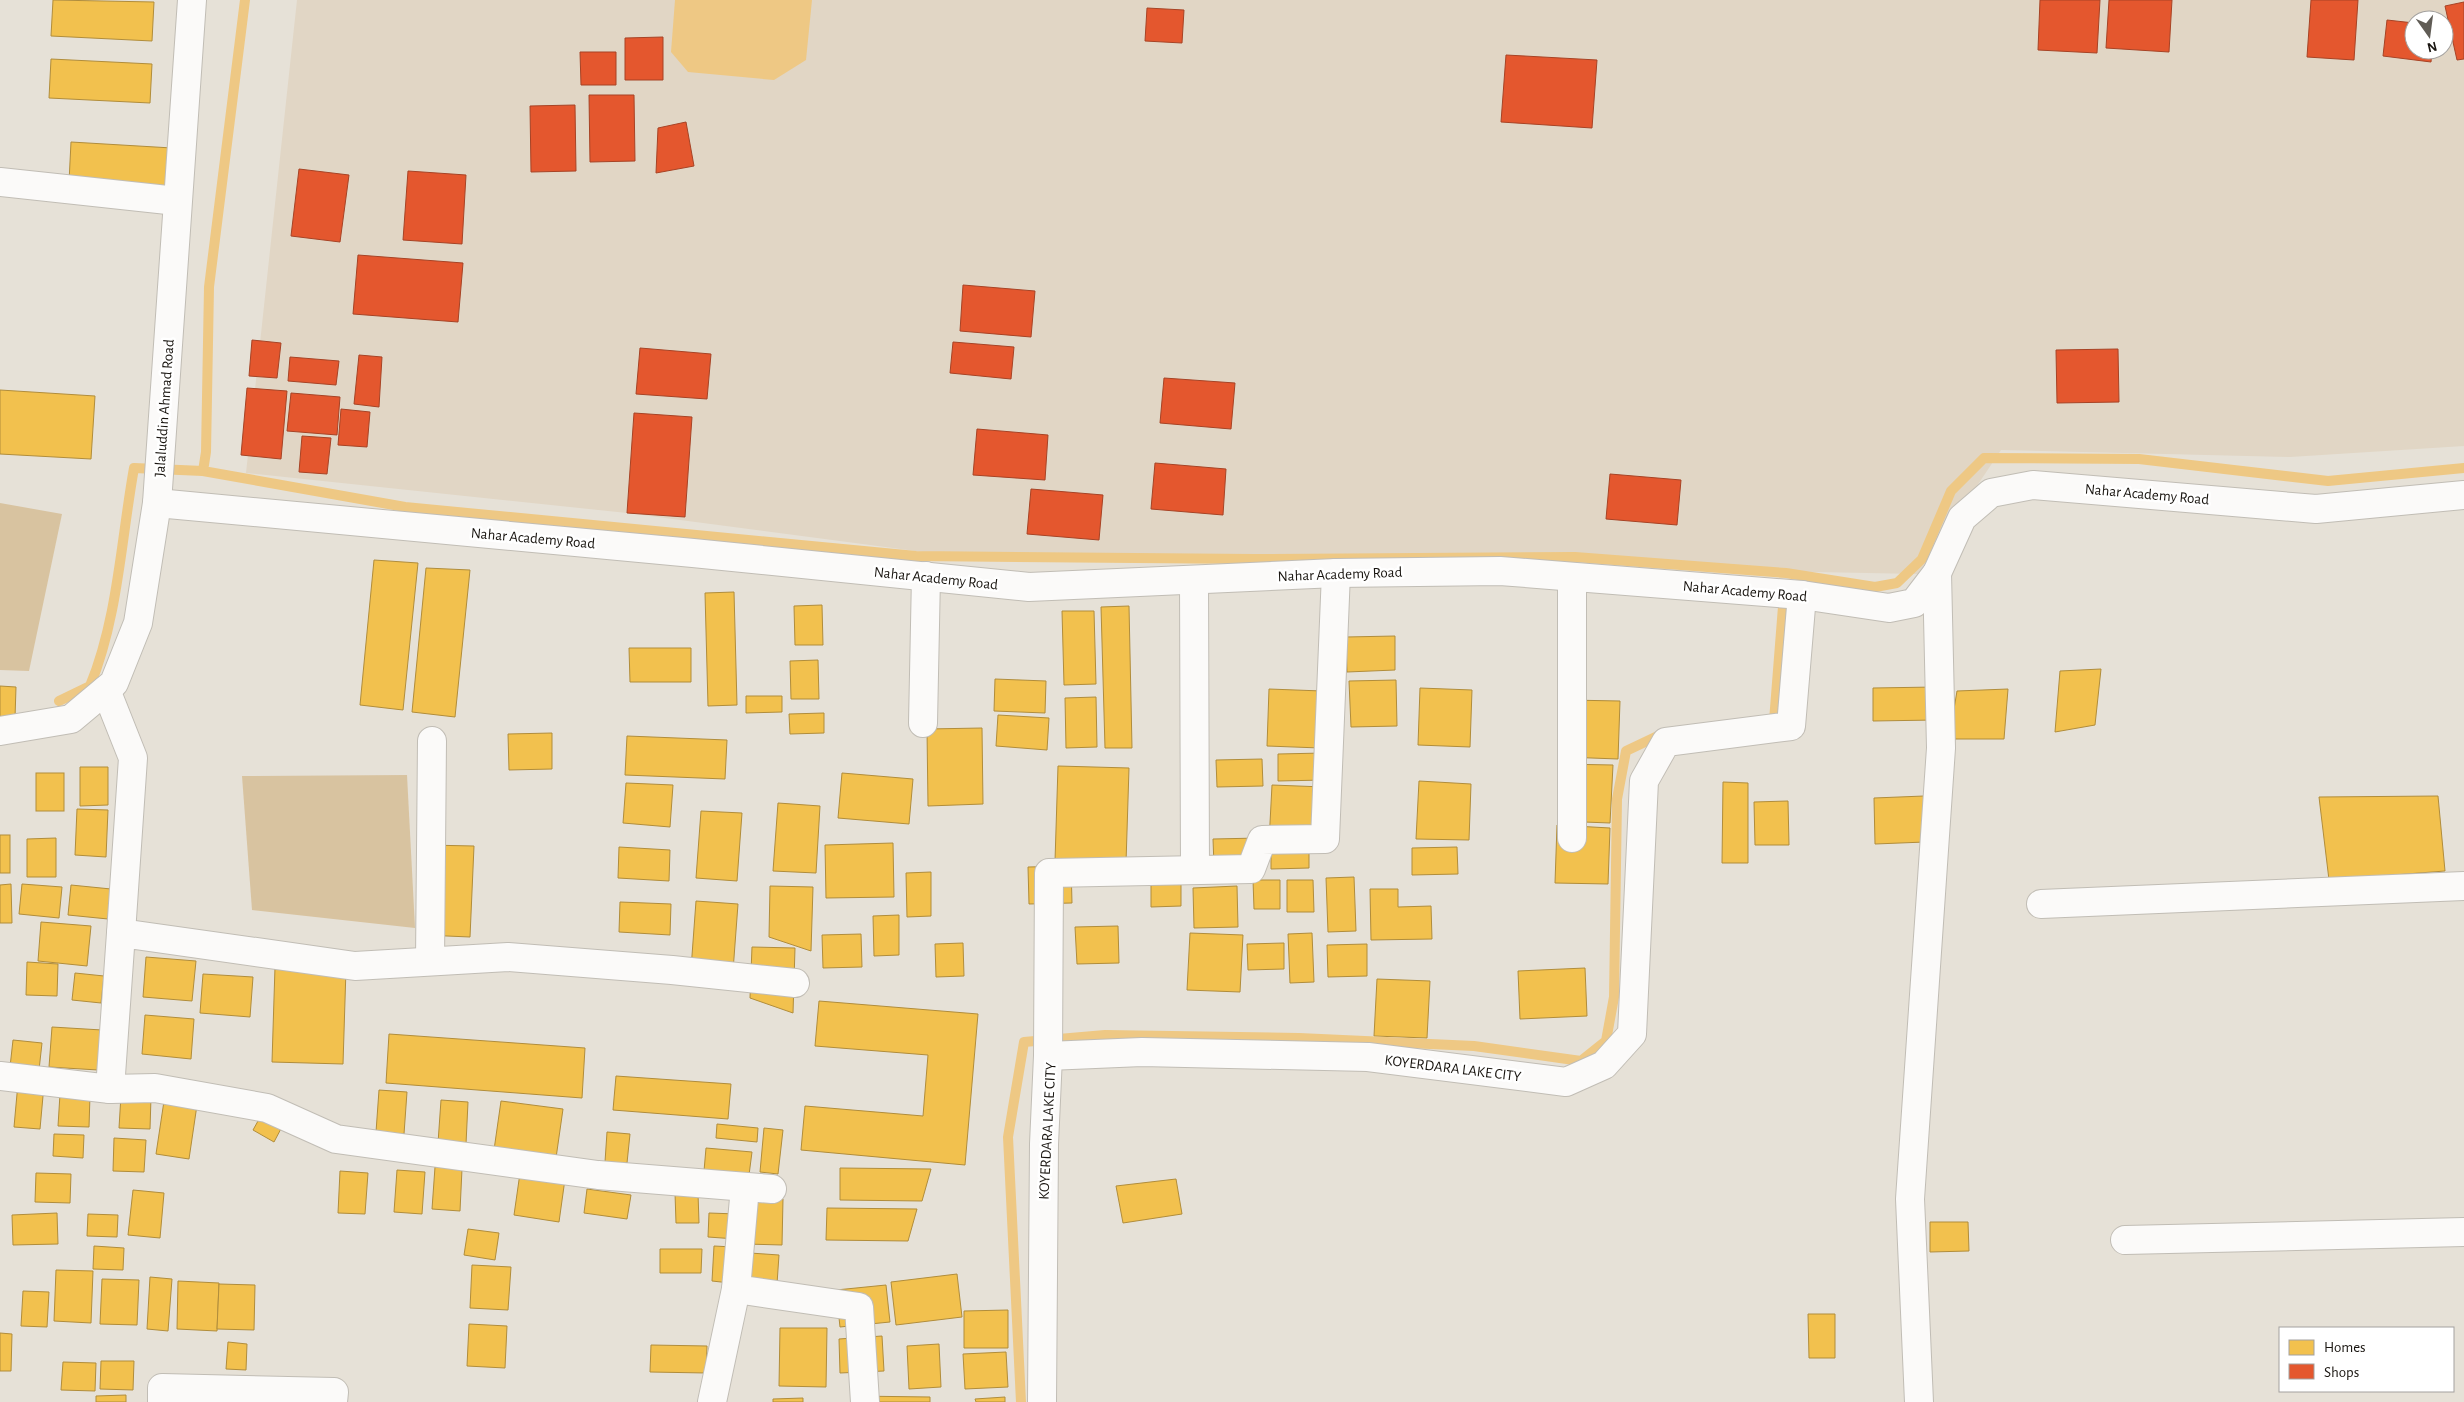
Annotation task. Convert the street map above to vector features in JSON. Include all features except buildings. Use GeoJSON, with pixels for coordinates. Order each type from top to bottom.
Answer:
{"type":"FeatureCollection","features":[{"type":"Feature","properties":{"kind":"street","name":"Jalaluddin Ahmad Road"},"geometry":{"type":"LineString","coordinates":[[0,731],[71,719],[114,683],[138,623],[157,503],[192,0]]}},
{"type":"Feature","properties":{"kind":"street"},"geometry":{"type":"LineString","coordinates":[[0,182],[177,201]]}},
{"type":"Feature","properties":{"kind":"street","name":"Nahar Academy Road"},"geometry":{"type":"LineString","coordinates":[[157,503],[1030,587],[1336,573],[1500,571],[1802,595],[1889,608],[1914,603],[1937,573],[1962,518],[1991,493],[2034,479],[2316,508],[2464,495]]}},
{"type":"Feature","properties":{"kind":"street"},"geometry":{"type":"LineString","coordinates":[[1048,1056],[1049,873],[1251,869],[1262,840],[1325,839],[1336,573]]}},
{"type":"Feature","properties":{"kind":"street"},"geometry":{"type":"LineString","coordinates":[[1919,1402],[1910,1199],[1941,748],[1937,573]]}},
{"type":"Feature","properties":{"kind":"street"},"geometry":{"type":"LineString","coordinates":[[923,723],[926,576]]}},
{"type":"Feature","properties":{"kind":"street"},"geometry":{"type":"LineString","coordinates":[[1572,577],[1572,838]]}},
{"type":"Feature","properties":{"kind":"street"},"geometry":{"type":"LineString","coordinates":[[1194,580],[1195,870]]}},
{"type":"Feature","properties":{"kind":"street","name":"KOYERDARA LAKE CITY"},"geometry":{"type":"LineString","coordinates":[[1042,1402],[1044,1144],[1048,1056],[1142,1052],[1368,1057],[1566,1082],[1604,1065],[1632,1034],[1644,781],[1666,742],[1791,726],[1802,595]]}},
{"type":"Feature","properties":{"kind":"street"},"geometry":{"type":"LineString","coordinates":[[106,690],[133,758],[110,1089]]}},
{"type":"Feature","properties":{"kind":"street"},"geometry":{"type":"LineString","coordinates":[[430,961],[432,741]]}},
{"type":"Feature","properties":{"kind":"street"},"geometry":{"type":"LineString","coordinates":[[2041,904],[2464,886]]}},
{"type":"Feature","properties":{"kind":"street"},"geometry":{"type":"LineString","coordinates":[[121,933],[355,966],[508,957],[672,970],[795,984]]}},
{"type":"Feature","properties":{"kind":"street"},"geometry":{"type":"LineString","coordinates":[[0,1076],[110,1089],[155,1088],[267,1108],[336,1139],[598,1175],[772,1189]]}},
{"type":"Feature","properties":{"kind":"street"},"geometry":{"type":"LineString","coordinates":[[712,1402],[736,1289],[745,1187]]}},
{"type":"Feature","properties":{"kind":"street"},"geometry":{"type":"LineString","coordinates":[[2125,1240],[2464,1232]]}},
{"type":"Feature","properties":{"kind":"street"},"geometry":{"type":"LineString","coordinates":[[736,1289],[859,1307],[865,1402]]}},
{"type":"Feature","properties":{"kind":"street"},"geometry":{"type":"LineString","coordinates":[[162,1402],[162,1388],[334,1392],[333,1402]]}},
{"type":"Feature","properties":{"kind":"shaded area"},"geometry":{"type":"Polygon","coordinates":[[[297,0],[2464,0],[2464,446],[2290,457],[2001,450],[1918,574],[946,555],[627,513],[246,473],[297,0]]]}},
{"type":"Feature","properties":{"kind":"shaded area"},"geometry":{"type":"Polygon","coordinates":[[[675,0],[812,0],[806,60],[774,80],[688,72],[671,52],[675,0]]]}},
{"type":"Feature","properties":{"kind":"shaded area"},"geometry":{"type":"Polygon","coordinates":[[[0,503],[62,514],[29,671],[0,670],[0,503]]]}},
{"type":"Feature","properties":{"kind":"shaded area"},"geometry":{"type":"Polygon","coordinates":[[[407,775],[415,928],[252,910],[242,776],[407,775]]]}},
{"type":"Feature","properties":{"kind":"waterway"},"geometry":{"type":"LineString","coordinates":[[245,0],[209,287],[206,452],[203,471],[405,507],[916,556],[1254,559],[1575,557],[1786,573],[1875,587],[1897,583],[1922,559],[1951,491],[1984,458],[2139,459],[2328,481],[2464,468]]}},
{"type":"Feature","properties":{"kind":"waterway"},"geometry":{"type":"LineString","coordinates":[[59,701],[90,686],[99,660],[113,606],[134,468],[203,471]]}},
{"type":"Feature","properties":{"kind":"waterway"},"geometry":{"type":"LineString","coordinates":[[1768,722],[1774,721],[1784,594]]}},
{"type":"Feature","properties":{"kind":"waterway"},"geometry":{"type":"LineString","coordinates":[[1021,1402],[1008,1137],[1024,1042],[1105,1035],[1299,1038],[1474,1046],[1581,1061],[1606,1041],[1614,997],[1617,799],[1626,751],[1664,733]]}}]}
